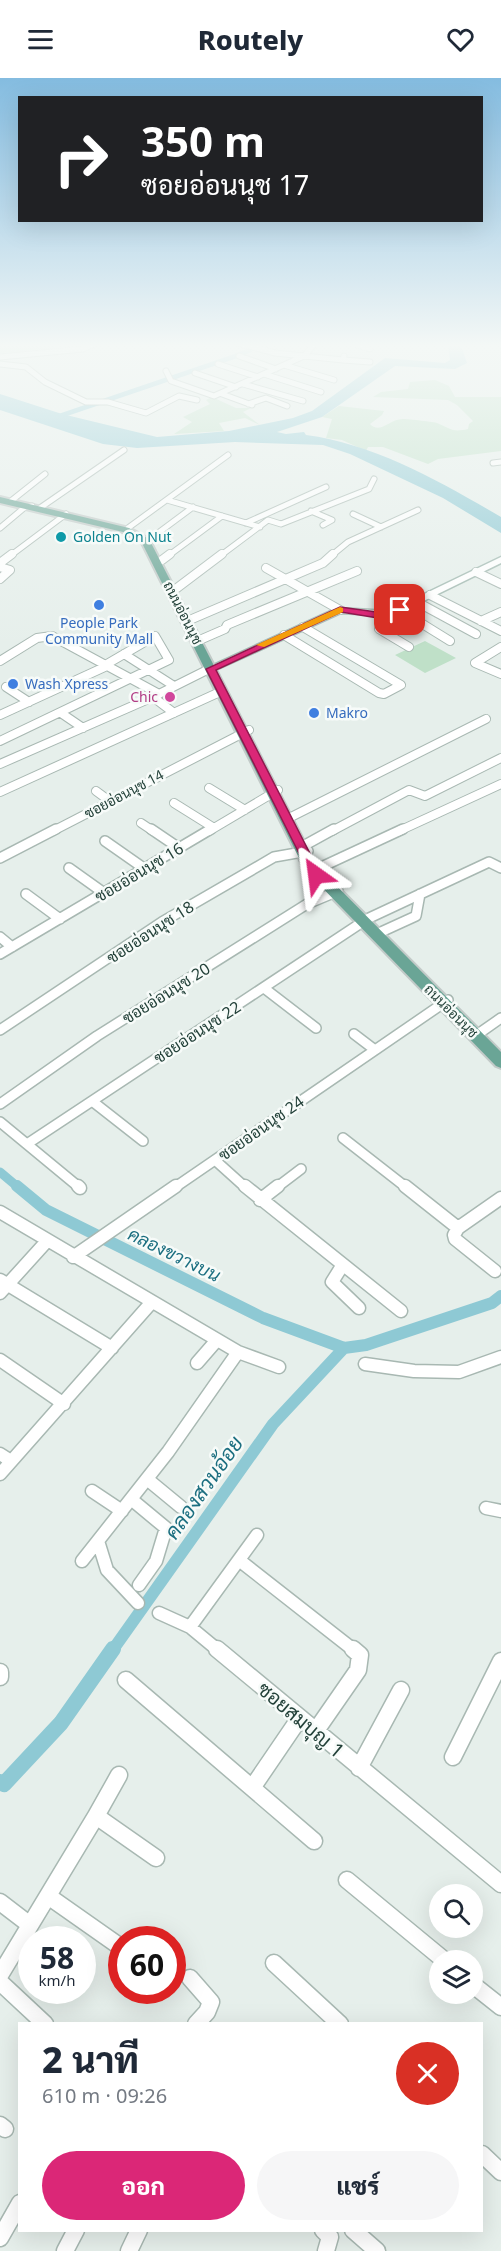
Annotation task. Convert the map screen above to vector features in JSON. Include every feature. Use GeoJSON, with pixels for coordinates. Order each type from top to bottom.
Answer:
{"type":"FeatureCollection","features":[{"type":"Feature","properties":{"kind":"main road","name":"ถนนอ่อนนุช"},"geometry":{"type":"LineString","coordinates":[[4,500],[126,530],[146,541],[225,690],[305,850],[336,892]]}},
{"type":"Feature","properties":{"kind":"main road","name":"ถนนอ่อนนุช"},"geometry":{"type":"LineString","coordinates":[[64,515],[128,528],[150,539],[177,588],[213,667]]}},
{"type":"Feature","properties":{"kind":"main road","name":"ถนนอ่อนนุช"},"geometry":{"type":"LineString","coordinates":[[276,792],[291,817],[312,871],[446,1002],[501,1051]]}},
{"type":"Feature","properties":{"kind":"main road","name":"ถนนอ่อนนุช"},"geometry":{"type":"LineString","coordinates":[[365,921],[381,933],[501,1062]]}},
{"type":"Feature","properties":{"kind":"street"},"geometry":{"type":"LineString","coordinates":[[0,528],[124,450]]}},
{"type":"Feature","properties":{"kind":"street"},"geometry":{"type":"LineString","coordinates":[[128,528],[228,455]]}},
{"type":"Feature","properties":{"kind":"street"},"geometry":{"type":"LineString","coordinates":[[493,463],[501,462]]}},
{"type":"Feature","properties":{"kind":"street"},"geometry":{"type":"LineString","coordinates":[[4,500],[45,474]]}},
{"type":"Feature","properties":{"kind":"street"},"geometry":{"type":"LineString","coordinates":[[177,588],[268,520],[281,524],[369,489],[369,484],[374,479]]}},
{"type":"Feature","properties":{"kind":"street"},"geometry":{"type":"LineString","coordinates":[[246,522],[326,487]]}},
{"type":"Feature","properties":{"kind":"street"},"geometry":{"type":"LineString","coordinates":[[168,500],[260,526]]}},
{"type":"Feature","properties":{"kind":"street"},"geometry":{"type":"LineString","coordinates":[[150,539],[193,507]]}},
{"type":"Feature","properties":{"kind":"street"},"geometry":{"type":"LineString","coordinates":[[192,619],[323,563],[348,542],[418,510]]}},
{"type":"Feature","properties":{"kind":"street"},"geometry":{"type":"LineString","coordinates":[[311,511],[332,520],[323,525]]}},
{"type":"Feature","properties":{"kind":"street"},"geometry":{"type":"LineString","coordinates":[[353,514],[381,527]]}},
{"type":"Feature","properties":{"kind":"street"},"geometry":{"type":"LineString","coordinates":[[0,579],[10,570],[0,565],[64,515]]}},
{"type":"Feature","properties":{"kind":"street"},"geometry":{"type":"LineString","coordinates":[[162,560],[222,516]]}},
{"type":"Feature","properties":{"kind":"street"},"geometry":{"type":"LineString","coordinates":[[266,568],[340,610],[384,616],[501,560]]}},
{"type":"Feature","properties":{"kind":"street"},"geometry":{"type":"LineString","coordinates":[[202,639],[225,629],[227,625],[357,571]]}},
{"type":"Feature","properties":{"kind":"street"},"geometry":{"type":"LineString","coordinates":[[476,572],[501,584]]}},
{"type":"Feature","properties":{"kind":"street"},"geometry":{"type":"LineString","coordinates":[[430,595],[501,631]]}},
{"type":"Feature","properties":{"kind":"street"},"geometry":{"type":"LineString","coordinates":[[417,602],[476,634]]}},
{"type":"Feature","properties":{"kind":"street"},"geometry":{"type":"LineString","coordinates":[[0,764],[156,696],[213,667],[340,610]]}},
{"type":"Feature","properties":{"kind":"street"},"geometry":{"type":"LineString","coordinates":[[400,610],[450,640]]}},
{"type":"Feature","properties":{"kind":"street"},"geometry":{"type":"LineString","coordinates":[[481,621],[501,612]]}},
{"type":"Feature","properties":{"kind":"street"},"geometry":{"type":"LineString","coordinates":[[384,616],[379,629],[409,647]]}},
{"type":"Feature","properties":{"kind":"street"},"geometry":{"type":"LineString","coordinates":[[284,635],[381,694],[401,685],[303,627]]}},
{"type":"Feature","properties":{"kind":"street"},"geometry":{"type":"LineString","coordinates":[[0,661],[37,638],[47,636],[71,644],[134,679],[174,713]]}},
{"type":"Feature","properties":{"kind":"street"},"geometry":{"type":"LineString","coordinates":[[0,715],[108,665],[157,636],[170,661],[0,741]]}},
{"type":"Feature","properties":{"kind":"street"},"geometry":{"type":"LineString","coordinates":[[501,647],[475,663],[497,675],[501,674]]}},
{"type":"Feature","properties":{"kind":"street"},"geometry":{"type":"LineString","coordinates":[[124,654],[174,686]]}},
{"type":"Feature","properties":{"kind":"street"},"geometry":{"type":"LineString","coordinates":[[347,674],[367,664]]}},
{"type":"Feature","properties":{"kind":"street"},"geometry":{"type":"LineString","coordinates":[[6,687],[28,702]]}},
{"type":"Feature","properties":{"kind":"street"},"geometry":{"type":"LineString","coordinates":[[0,792],[225,690]]}},
{"type":"Feature","properties":{"kind":"street"},"geometry":{"type":"LineString","coordinates":[[61,713],[83,728]]}},
{"type":"Feature","properties":{"kind":"street"},"geometry":{"type":"LineString","coordinates":[[291,817],[486,718]]}},
{"type":"Feature","properties":{"kind":"street","name":"ซอยอ่อนนุช 14"},"geometry":{"type":"LineString","coordinates":[[0,858],[246,731]]}},
{"type":"Feature","properties":{"kind":"street","name":"ซอยอ่อนนุช 18"},"geometry":{"type":"LineString","coordinates":[[0,1030],[162,922],[274,857],[305,850],[409,790],[425,796],[501,758]]}},
{"type":"Feature","properties":{"kind":"street"},"geometry":{"type":"LineString","coordinates":[[317,869],[501,784]]}},
{"type":"Feature","properties":{"kind":"street"},"geometry":{"type":"LineString","coordinates":[[209,788],[245,810]]}},
{"type":"Feature","properties":{"kind":"street"},"geometry":{"type":"LineString","coordinates":[[96,792],[111,802]]}},
{"type":"Feature","properties":{"kind":"street","name":"ซอยอ่อนนุช 16"},"geometry":{"type":"LineString","coordinates":[[0,954],[276,792]]}},
{"type":"Feature","properties":{"kind":"street"},"geometry":{"type":"LineString","coordinates":[[174,803],[214,828]]}},
{"type":"Feature","properties":{"kind":"street"},"geometry":{"type":"LineString","coordinates":[[141,823],[179,848]]}},
{"type":"Feature","properties":{"kind":"street"},"geometry":{"type":"LineString","coordinates":[[105,841],[145,869]]}},
{"type":"Feature","properties":{"kind":"street","name":"ซอยอ่อนนุช 22"},"geometry":{"type":"LineString","coordinates":[[27,1144],[365,921],[489,862],[501,868]]}},
{"type":"Feature","properties":{"kind":"street"},"geometry":{"type":"LineString","coordinates":[[69,868],[104,893]]}},
{"type":"Feature","properties":{"kind":"street","name":"ซอยอ่อนนุช 20"},"geometry":{"type":"LineString","coordinates":[[0,1104],[97,1036],[307,904],[336,892]]}},
{"type":"Feature","properties":{"kind":"street"},"geometry":{"type":"LineString","coordinates":[[26,894],[60,919]]}},
{"type":"Feature","properties":{"kind":"street"},"geometry":{"type":"LineString","coordinates":[[381,933],[416,916],[420,894]]}},
{"type":"Feature","properties":{"kind":"street"},"geometry":{"type":"LineString","coordinates":[[0,937],[12,947]]}},
{"type":"Feature","properties":{"kind":"street"},"geometry":{"type":"LineString","coordinates":[[264,988],[316,1028]]}},
{"type":"Feature","properties":{"kind":"street","name":"ซอยอ่อนนุช 24"},"geometry":{"type":"LineString","coordinates":[[73,1257],[222,1160],[446,1002]]}},
{"type":"Feature","properties":{"kind":"street"},"geometry":{"type":"LineString","coordinates":[[481,1032],[501,1018]]}},
{"type":"Feature","properties":{"kind":"street"},"geometry":{"type":"LineString","coordinates":[[354,1034],[375,1050]]}},
{"type":"Feature","properties":{"kind":"street"},"geometry":{"type":"LineString","coordinates":[[92,1101],[143,1141]]}},
{"type":"Feature","properties":{"kind":"street"},"geometry":{"type":"LineString","coordinates":[[0,1122],[80,1188]]}},
{"type":"Feature","properties":{"kind":"street"},"geometry":{"type":"LineString","coordinates":[[343,1138],[459,1228]]}},
{"type":"Feature","properties":{"kind":"street"},"geometry":{"type":"LineString","coordinates":[[222,1160],[260,1200],[401,1311]]}},
{"type":"Feature","properties":{"kind":"street"},"geometry":{"type":"LineString","coordinates":[[260,1200],[301,1168]]}},
{"type":"Feature","properties":{"kind":"street"},"geometry":{"type":"LineString","coordinates":[[495,1271],[455,1239],[459,1228],[501,1198]]}},
{"type":"Feature","properties":{"kind":"street"},"geometry":{"type":"LineString","coordinates":[[0,1212],[151,1304],[238,1352],[279,1367]]}},
{"type":"Feature","properties":{"kind":"street"},"geometry":{"type":"LineString","coordinates":[[47,1241],[3,1286],[112,1348]]}},
{"type":"Feature","properties":{"kind":"street"},"geometry":{"type":"LineString","coordinates":[[342,1266],[333,1277],[332,1282],[359,1308]]}},
{"type":"Feature","properties":{"kind":"street"},"geometry":{"type":"LineString","coordinates":[[0,1474],[5,1457],[64,1404],[151,1304]]}},
{"type":"Feature","properties":{"kind":"street"},"geometry":{"type":"LineString","coordinates":[[197,1363],[217,1340]]}},
{"type":"Feature","properties":{"kind":"street"},"geometry":{"type":"LineString","coordinates":[[82,1561],[147,1479],[238,1352]]}},
{"type":"Feature","properties":{"kind":"street"},"geometry":{"type":"LineString","coordinates":[[365,1364],[414,1371],[459,1372],[501,1357]]}},
{"type":"Feature","properties":{"kind":"street"},"geometry":{"type":"LineString","coordinates":[[0,1360],[64,1404]]}},
{"type":"Feature","properties":{"kind":"street"},"geometry":{"type":"LineString","coordinates":[[147,1479],[181,1507]]}},
{"type":"Feature","properties":{"kind":"street"},"geometry":{"type":"LineString","coordinates":[[92,1491],[122,1511]]}},
{"type":"Feature","properties":{"kind":"street"},"geometry":{"type":"LineString","coordinates":[[131,1499],[166,1528],[156,1561],[139,1585]]}},
{"type":"Feature","properties":{"kind":"street"},"geometry":{"type":"LineString","coordinates":[[486,1508],[501,1511]]}},
{"type":"Feature","properties":{"kind":"street"},"geometry":{"type":"LineString","coordinates":[[190,1627],[258,1535]]}},
{"type":"Feature","properties":{"kind":"street"},"geometry":{"type":"LineString","coordinates":[[98,1541],[102,1561],[110,1578],[138,1603]]}},
{"type":"Feature","properties":{"kind":"street"},"geometry":{"type":"LineString","coordinates":[[239,1560],[360,1655],[358,1670],[315,1732]]}},
{"type":"Feature","properties":{"kind":"street","name":"ซอยสมบุญ 1"},"geometry":{"type":"LineString","coordinates":[[159,1612],[190,1627],[501,1884]]}},
{"type":"Feature","properties":{"kind":"street"},"geometry":{"type":"LineString","coordinates":[[453,1757],[501,1661]]}},
{"type":"Feature","properties":{"kind":"street"},"geometry":{"type":"LineString","coordinates":[[0,1672],[2,1674],[0,1677]]}},
{"type":"Feature","properties":{"kind":"street"},"geometry":{"type":"LineString","coordinates":[[126,1680],[314,1840]]}},
{"type":"Feature","properties":{"kind":"street"},"geometry":{"type":"LineString","coordinates":[[359,1768],[401,1690]]}},
{"type":"Feature","properties":{"kind":"street"},"geometry":{"type":"LineString","coordinates":[[252,1788],[299,1719]]}},
{"type":"Feature","properties":{"kind":"street"},"geometry":{"type":"LineString","coordinates":[[0,1975],[119,1775]]}},
{"type":"Feature","properties":{"kind":"street"},"geometry":{"type":"LineString","coordinates":[[96,1816],[156,1858]]}},
{"type":"Feature","properties":{"kind":"street"},"geometry":{"type":"LineString","coordinates":[[347,1880],[432,1950]]}},
{"type":"Feature","properties":{"kind":"street"},"geometry":{"type":"LineString","coordinates":[[48,1896],[108,1938]]}},
{"type":"Feature","properties":{"kind":"street"},"geometry":{"type":"LineString","coordinates":[[0,1902],[30,1925]]}},
{"type":"Feature","properties":{"kind":"street"},"geometry":{"type":"LineString","coordinates":[[274,1963],[338,2022]]}},
{"type":"Feature","properties":{"kind":"street"},"geometry":{"type":"LineString","coordinates":[[190,1978],[211,2002],[207,2012],[198,2022]]}},
{"type":"Feature","properties":{"kind":"street"},"geometry":{"type":"LineString","coordinates":[[0,1982],[43,2022]]}},
{"type":"Feature","properties":{"kind":"street"},"geometry":{"type":"LineString","coordinates":[[483,1993],[501,2007]]}},
{"type":"Feature","properties":{"kind":"street"},"geometry":{"type":"LineString","coordinates":[[483,2155],[501,2172]]}},
{"type":"Feature","properties":{"kind":"street"},"geometry":{"type":"LineString","coordinates":[[0,2238],[18,2206]]}},
{"type":"Feature","properties":{"kind":"street"},"geometry":{"type":"LineString","coordinates":[[65,2251],[75,2232]]}},
{"type":"Feature","properties":{"kind":"street"},"geometry":{"type":"LineString","coordinates":[[129,2251],[138,2232]]}},
{"type":"Feature","properties":{"kind":"street"},"geometry":{"type":"LineString","coordinates":[[325,2232],[330,2237],[326,2251]]}},
{"type":"Feature","properties":{"kind":"street"},"geometry":{"type":"LineString","coordinates":[[355,2232],[377,2251]]}},
{"type":"Feature","properties":{"kind":"green space"},"geometry":{"type":"Polygon","coordinates":[[[352,444],[501,444],[501,451],[438,459],[428,464],[383,447],[368,447],[366,451],[352,444]]]}},
{"type":"Feature","properties":{"kind":"green space"},"geometry":{"type":"Polygon","coordinates":[[[425,641],[456,658],[425,673],[395,655],[425,641]]]}},
{"type":"Feature","properties":{"kind":"water"},"geometry":{"type":"Polygon","coordinates":[[[106,444],[196,444],[137,448],[106,444]]]}},
{"type":"Feature","properties":{"kind":"water"},"geometry":{"type":"Polygon","coordinates":[[[306,444],[348,444],[407,466],[501,517],[501,533],[443,498],[350,454],[323,445],[306,444]]]}},
{"type":"Feature","properties":{"kind":"waterway","name":"คลองขวางบน"},"geometry":{"type":"LineString","coordinates":[[0,1172],[19,1188]]}},
{"type":"Feature","properties":{"kind":"waterway","name":"คลองขวางบน"},"geometry":{"type":"LineString","coordinates":[[17,1186],[46,1210],[263,1318],[344,1348]]}},
{"type":"Feature","properties":{"kind":"waterway","name":"คลองสวนอ้อย"},"geometry":{"type":"LineString","coordinates":[[344,1348],[366,1345],[492,1303],[501,1296]]}},
{"type":"Feature","properties":{"kind":"waterway","name":"คลองสวนอ้อย"},"geometry":{"type":"LineString","coordinates":[[112,1651],[273,1424],[344,1348]]}},
{"type":"Feature","properties":{"kind":"waterway","name":"คลองสวนอ้อย"},"geometry":{"type":"LineString","coordinates":[[0,1782],[4,1784],[61,1723],[113,1649]]}},
{"type":"Feature","properties":{"kind":"slow traffic"},"geometry":{"type":"LineString","coordinates":[[261,645],[340,610]]}},
{"type":"Feature","properties":{"kind":"place","name":"Golden On Nut"},"geometry":{"type":"Point","coordinates":[61,537]}},
{"type":"Feature","properties":{"kind":"place","name":"People Park Community Mall"},"geometry":{"type":"Point","coordinates":[99,605]}},
{"type":"Feature","properties":{"kind":"place","name":"Wash Xpress"},"geometry":{"type":"Point","coordinates":[13,684]}},
{"type":"Feature","properties":{"kind":"place","name":"Chic"},"geometry":{"type":"Point","coordinates":[170,697]}},
{"type":"Feature","properties":{"kind":"place","name":"Makro"},"geometry":{"type":"Point","coordinates":[314,713]}},
{"type":"Feature","properties":{"kind":"route"},"geometry":{"type":"LineString","coordinates":[[316,875],[302,852],[211,669],[333,612],[340,610],[384,616],[400,610]]}}]}
